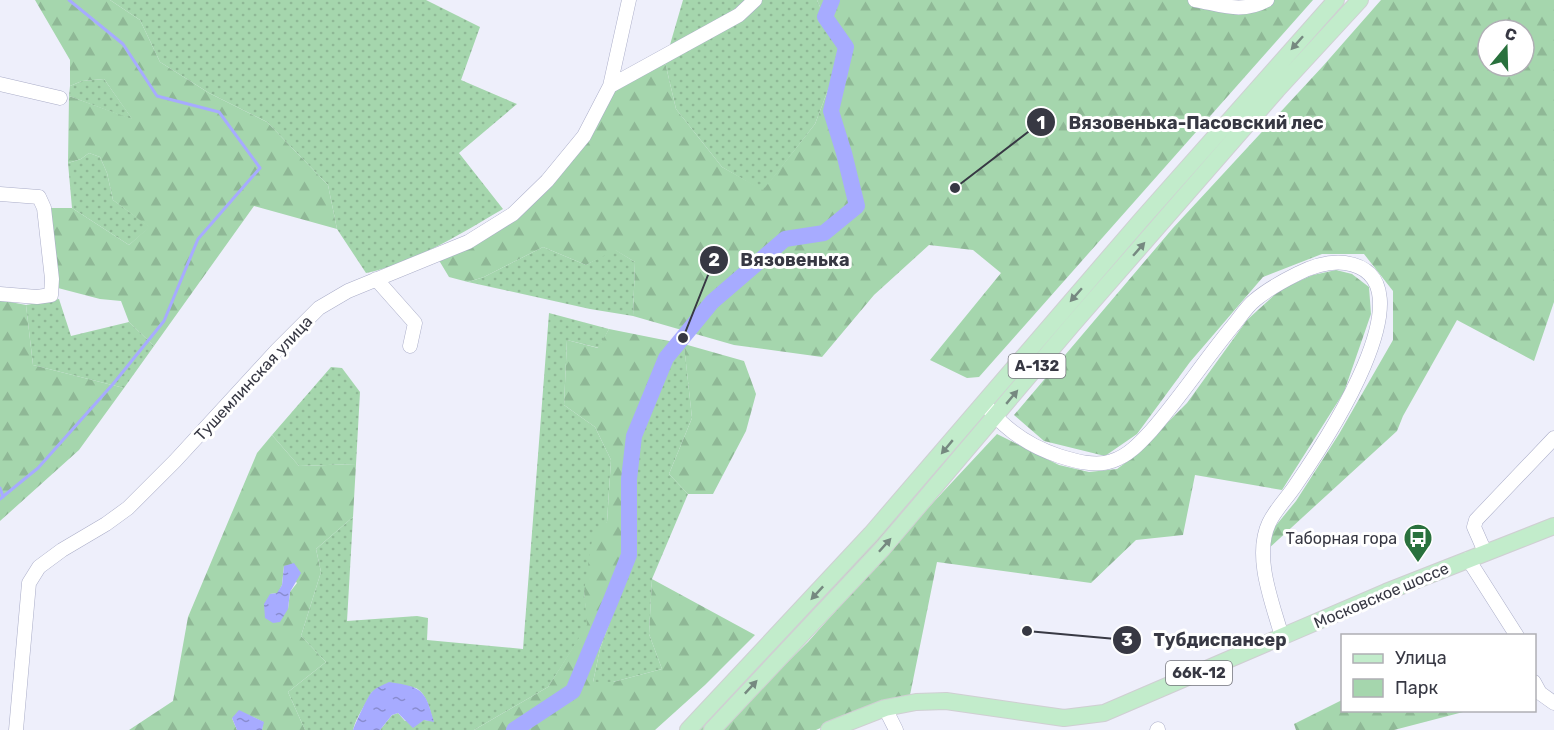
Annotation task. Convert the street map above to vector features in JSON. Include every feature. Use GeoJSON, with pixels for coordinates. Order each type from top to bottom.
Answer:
{"type":"FeatureCollection","features":[{"type":"Feature","properties":{"kind":"main road","name":"А-132"},"geometry":{"type":"LineString","coordinates":[[688,730],[871,534],[1149,210],[1336,0]]}},
{"type":"Feature","properties":{"kind":"main road","name":"А-132"},"geometry":{"type":"LineString","coordinates":[[712,730],[883,548],[1073,324],[1360,0]]}},
{"type":"Feature","properties":{"kind":"main road","name":"Московское шоссе"},"geometry":{"type":"LineString","coordinates":[[829,730],[885,708],[916,702],[946,701],[1064,718],[1104,713],[1386,592],[1554,526]]}},
{"type":"Feature","properties":{"kind":"street","name":"Тушемлинская улица"},"geometry":{"type":"LineString","coordinates":[[16,730],[29,583],[39,567],[62,550],[106,525],[128,508],[175,461],[276,350],[319,308],[348,291],[468,242],[513,214],[547,181],[584,136],[610,86],[629,0]]}},
{"type":"Feature","properties":{"kind":"street"},"geometry":{"type":"LineString","coordinates":[[610,86],[739,15],[755,0]]}},
{"type":"Feature","properties":{"kind":"street"},"geometry":{"type":"LineString","coordinates":[[1195,0],[1244,9],[1267,0]]}},
{"type":"Feature","properties":{"kind":"street"},"geometry":{"type":"LineString","coordinates":[[0,84],[60,98]]}},
{"type":"Feature","properties":{"kind":"street"},"geometry":{"type":"LineString","coordinates":[[0,194],[39,197],[44,208],[52,279],[51,295],[37,297],[0,294]]}},
{"type":"Feature","properties":{"kind":"street"},"geometry":{"type":"LineString","coordinates":[[984,402],[1008,429],[1043,451],[1085,463],[1110,462],[1126,455],[1172,408],[1217,345],[1253,301],[1281,282],[1307,269],[1325,264],[1346,263],[1365,270],[1376,284],[1382,301],[1379,324],[1367,358],[1348,400],[1296,485],[1269,523],[1264,549],[1265,580],[1282,637]]}},
{"type":"Feature","properties":{"kind":"street"},"geometry":{"type":"LineString","coordinates":[[376,279],[415,323],[410,346]]}},
{"type":"Feature","properties":{"kind":"street"},"geometry":{"type":"LineString","coordinates":[[1485,552],[1474,527],[1476,520],[1554,438]]}},
{"type":"Feature","properties":{"kind":"street"},"geometry":{"type":"LineString","coordinates":[[1468,559],[1516,634]]}},
{"type":"Feature","properties":{"kind":"street"},"geometry":{"type":"LineString","coordinates":[[1536,686],[1540,693],[1554,703]]}},
{"type":"Feature","properties":{"kind":"street"},"geometry":{"type":"LineString","coordinates":[[885,708],[896,730]]}},
{"type":"Feature","properties":{"kind":"green space"},"geometry":{"type":"Polygon","coordinates":[[[35,0],[110,0],[140,20],[160,62],[209,93],[267,122],[328,185],[337,229],[254,206],[154,346],[129,322],[121,301],[100,299],[58,288],[48,214],[51,208],[72,208],[129,245],[149,227],[113,200],[107,173],[100,157],[89,153],[81,159],[68,163],[69,96],[132,119],[104,79],[82,81],[70,86],[70,60],[35,0]]]}},
{"type":"Feature","properties":{"kind":"green space"},"geometry":{"type":"Polygon","coordinates":[[[110,0],[426,0],[480,27],[461,80],[517,104],[459,153],[503,209],[420,255],[366,273],[337,229],[328,185],[267,122],[209,93],[160,62],[140,20],[110,0]]]}},
{"type":"Feature","properties":{"kind":"green space"},"geometry":{"type":"Polygon","coordinates":[[[683,0],[817,0],[844,48],[815,124],[763,191],[722,167],[676,109],[665,62],[683,0]]]}},
{"type":"Feature","properties":{"kind":"green space"},"geometry":{"type":"Polygon","coordinates":[[[817,0],[1313,0],[979,377],[967,378],[930,360],[1001,273],[973,250],[929,245],[874,295],[822,357],[734,345],[633,316],[635,262],[615,250],[586,265],[543,247],[484,277],[468,282],[449,277],[437,257],[511,220],[611,93],[665,62],[676,109],[722,167],[763,190],[815,124],[844,48],[817,0]]]}},
{"type":"Feature","properties":{"kind":"green space"},"geometry":{"type":"Polygon","coordinates":[[[1381,0],[1554,0],[1554,302],[1534,361],[1457,320],[1403,416],[1397,431],[1268,549],[1273,529],[1296,501],[1339,434],[1393,340],[1393,291],[1364,254],[1322,254],[1263,277],[1190,362],[1137,434],[1105,456],[1044,441],[1014,415],[1173,228],[1381,0]]]}},
{"type":"Feature","properties":{"kind":"green space"},"geometry":{"type":"Polygon","coordinates":[[[104,79],[133,120],[69,96],[70,86],[82,81],[104,79]]]}},
{"type":"Feature","properties":{"kind":"green space"},"geometry":{"type":"Polygon","coordinates":[[[89,153],[100,157],[107,173],[113,200],[150,227],[129,245],[72,208],[68,163],[81,159],[89,153]]]}},
{"type":"Feature","properties":{"kind":"green space"},"geometry":{"type":"Polygon","coordinates":[[[543,247],[586,265],[614,249],[635,262],[633,316],[590,309],[468,282],[484,277],[543,247]]]}},
{"type":"Feature","properties":{"kind":"green space"},"geometry":{"type":"Polygon","coordinates":[[[1336,270],[1352,274],[1369,287],[1371,314],[1344,392],[1282,490],[1195,475],[1183,535],[1136,540],[1091,583],[937,562],[910,695],[867,707],[816,730],[718,730],[808,642],[900,538],[997,434],[1059,465],[1089,472],[1117,469],[1132,458],[1187,403],[1247,320],[1281,289],[1313,275],[1336,270]]]}},
{"type":"Feature","properties":{"kind":"green space"},"geometry":{"type":"Polygon","coordinates":[[[59,299],[71,336],[129,322],[154,346],[124,388],[33,365],[26,305],[59,299]]]}},
{"type":"Feature","properties":{"kind":"green space"},"geometry":{"type":"Polygon","coordinates":[[[0,300],[26,305],[33,365],[124,388],[79,450],[0,521],[0,300]]]}},
{"type":"Feature","properties":{"kind":"green space"},"geometry":{"type":"Polygon","coordinates":[[[549,313],[609,329],[599,348],[567,340],[564,405],[595,427],[611,460],[607,522],[584,591],[588,625],[548,687],[474,730],[380,730],[392,715],[398,713],[405,721],[433,721],[425,697],[419,690],[405,686],[372,692],[353,730],[305,730],[288,692],[326,662],[301,636],[321,572],[316,549],[353,517],[347,621],[417,616],[428,618],[427,640],[523,649],[549,313]]]}},
{"type":"Feature","properties":{"kind":"green space"},"geometry":{"type":"Polygon","coordinates":[[[609,329],[684,344],[744,361],[756,394],[746,431],[713,494],[688,494],[669,474],[692,418],[684,345],[672,361],[640,439],[633,518],[634,556],[600,649],[593,682],[613,682],[662,669],[649,634],[652,579],[755,635],[705,685],[655,730],[474,730],[548,687],[587,625],[584,591],[593,534],[607,522],[611,460],[595,427],[564,405],[567,340],[598,348],[609,329]]]}},
{"type":"Feature","properties":{"kind":"green space"},"geometry":{"type":"Polygon","coordinates":[[[684,344],[692,418],[669,474],[688,494],[652,579],[649,634],[662,669],[613,682],[593,682],[600,649],[634,556],[633,518],[640,439],[672,361],[684,344]]]}},
{"type":"Feature","properties":{"kind":"green space"},"geometry":{"type":"Polygon","coordinates":[[[331,367],[342,368],[360,392],[356,464],[299,466],[272,435],[331,367]]]}},
{"type":"Feature","properties":{"kind":"green space"},"geometry":{"type":"Polygon","coordinates":[[[272,435],[299,466],[356,464],[353,517],[316,549],[321,572],[301,636],[326,662],[288,692],[305,730],[262,730],[263,722],[253,717],[232,718],[237,730],[129,730],[173,701],[188,617],[257,453],[272,435]],[[284,566],[282,585],[278,593],[270,594],[288,609],[290,592],[297,583],[284,566]]]}},
{"type":"Feature","properties":{"kind":"green space"},"geometry":{"type":"Polygon","coordinates":[[[930,473],[932,481],[878,543],[704,730],[696,730],[930,473]]]}},
{"type":"Feature","properties":{"kind":"green space"},"geometry":{"type":"Polygon","coordinates":[[[1341,700],[1341,712],[1463,712],[1394,730],[1296,730],[1294,724],[1341,700]]]}},
{"type":"Feature","properties":{"kind":"water"},"geometry":{"type":"Polygon","coordinates":[[[294,563],[301,573],[290,592],[288,609],[280,622],[273,623],[265,618],[264,604],[270,594],[277,593],[282,585],[284,566],[294,563]]]}},
{"type":"Feature","properties":{"kind":"water"},"geometry":{"type":"Polygon","coordinates":[[[389,682],[415,688],[425,696],[434,722],[424,720],[413,728],[398,713],[392,715],[380,730],[353,730],[371,693],[389,682]]]}},
{"type":"Feature","properties":{"kind":"water"},"geometry":{"type":"Polygon","coordinates":[[[239,710],[264,722],[262,730],[237,730],[232,718],[239,710]]]}},
{"type":"Feature","properties":{"kind":"waterway"},"geometry":{"type":"LineString","coordinates":[[0,499],[38,468],[113,384],[164,321],[198,239],[260,168],[219,112],[157,96],[123,44],[69,0]]}},
{"type":"Feature","properties":{"kind":"waterway"},"geometry":{"type":"LineString","coordinates":[[514,730],[573,691],[611,600],[629,555],[629,479],[634,436],[666,358],[712,302],[785,239],[824,233],[857,206],[831,111],[846,47],[825,17],[832,0]]}},
{"type":"Feature","properties":{"kind":"waterway"},"geometry":{"type":"LineString","coordinates":[[0,488],[3,497]]}},
{"type":"Feature","properties":{"kind":"place","name":"Вязовенька-Пасовский лес"},"geometry":{"type":"Point","coordinates":[955,188]}},
{"type":"Feature","properties":{"kind":"place","name":"Вязовенька"},"geometry":{"type":"Point","coordinates":[683,338]}},
{"type":"Feature","properties":{"kind":"place","name":"Таборная гора"},"geometry":{"type":"Point","coordinates":[1418,564]}},
{"type":"Feature","properties":{"kind":"place","name":"Тубдиспансер"},"geometry":{"type":"Point","coordinates":[1027,631]}}]}
